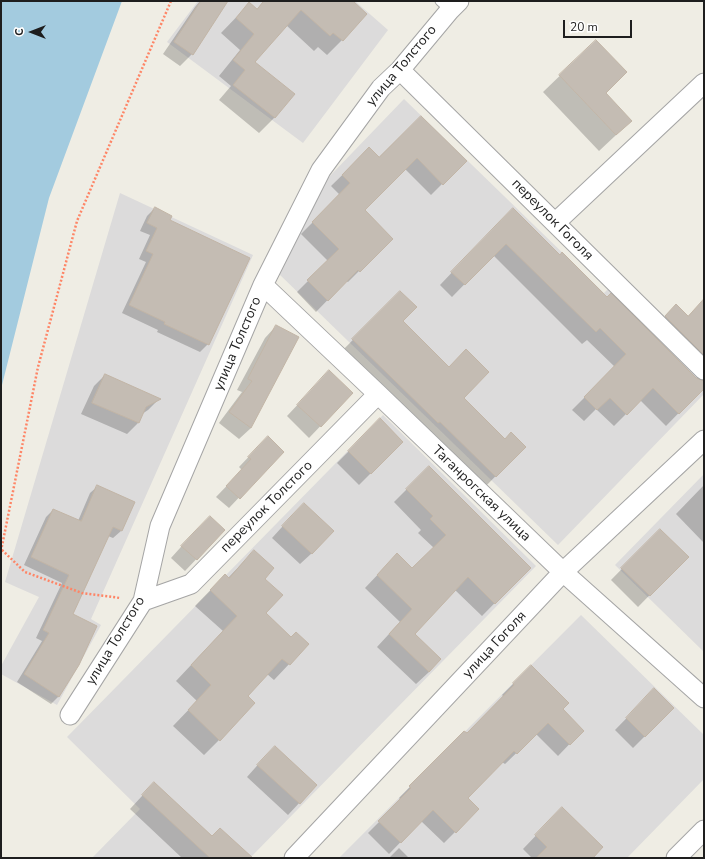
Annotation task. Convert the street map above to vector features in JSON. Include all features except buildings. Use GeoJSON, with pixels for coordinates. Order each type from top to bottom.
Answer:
{"type":"FeatureCollection","features":[{"type":"Feature","properties":{"kind":"street","name":"улица Толстого"},"geometry":{"type":"LineString","coordinates":[[70,715],[143,601],[160,526],[263,286],[321,170],[381,88],[400,70],[450,4]]}},
{"type":"Feature","properties":{"kind":"street","name":"переулок Гоголя"},"geometry":{"type":"LineString","coordinates":[[400,70],[704,370]]}},
{"type":"Feature","properties":{"kind":"street"},"geometry":{"type":"LineString","coordinates":[[555,223],[704,84]]}},
{"type":"Feature","properties":{"kind":"street","name":"Таганрогская улица"},"geometry":{"type":"LineString","coordinates":[[263,286],[378,394],[562,572],[704,698]]}},
{"type":"Feature","properties":{"kind":"street","name":"переулок Толстого"},"geometry":{"type":"LineString","coordinates":[[143,601],[191,584],[378,394]]}},
{"type":"Feature","properties":{"kind":"street","name":"улица Гоголя"},"geometry":{"type":"LineString","coordinates":[[294,858],[562,572],[704,440]]}},
{"type":"Feature","properties":{"kind":"street"},"geometry":{"type":"LineString","coordinates":[[676,858],[704,830]]}},
{"type":"Feature","properties":{"kind":"path"},"geometry":{"type":"LineString","coordinates":[[143,601],[82,593],[25,572],[1,550],[38,367],[77,221],[171,1]]}},
{"type":"Feature","properties":{"kind":"shaded area"},"geometry":{"type":"Polygon","coordinates":[[[198,1],[355,1],[388,30],[303,143],[167,42],[198,1]]]}},
{"type":"Feature","properties":{"kind":"shaded area"},"geometry":{"type":"Polygon","coordinates":[[[404,99],[604,293],[609,288],[704,380],[704,394],[558,545],[278,273],[327,179],[404,99]]]}},
{"type":"Feature","properties":{"kind":"shaded area"},"geometry":{"type":"Polygon","coordinates":[[[120,193],[253,255],[91,619],[101,625],[57,705],[1,674],[1,666],[39,597],[5,582],[120,193]]]}},
{"type":"Feature","properties":{"kind":"shaded area"},"geometry":{"type":"Polygon","coordinates":[[[383,415],[536,566],[250,858],[92,858],[140,809],[67,737],[383,415]]]}},
{"type":"Feature","properties":{"kind":"shaded area"},"geometry":{"type":"Polygon","coordinates":[[[704,474],[704,652],[615,565],[704,474]]]}},
{"type":"Feature","properties":{"kind":"shaded area"},"geometry":{"type":"Polygon","coordinates":[[[581,615],[704,735],[704,779],[627,858],[339,858],[581,615]]]}},
{"type":"Feature","properties":{"kind":"water"},"geometry":{"type":"Polygon","coordinates":[[[1,1],[122,1],[49,198],[1,389],[1,1]]]}}]}
